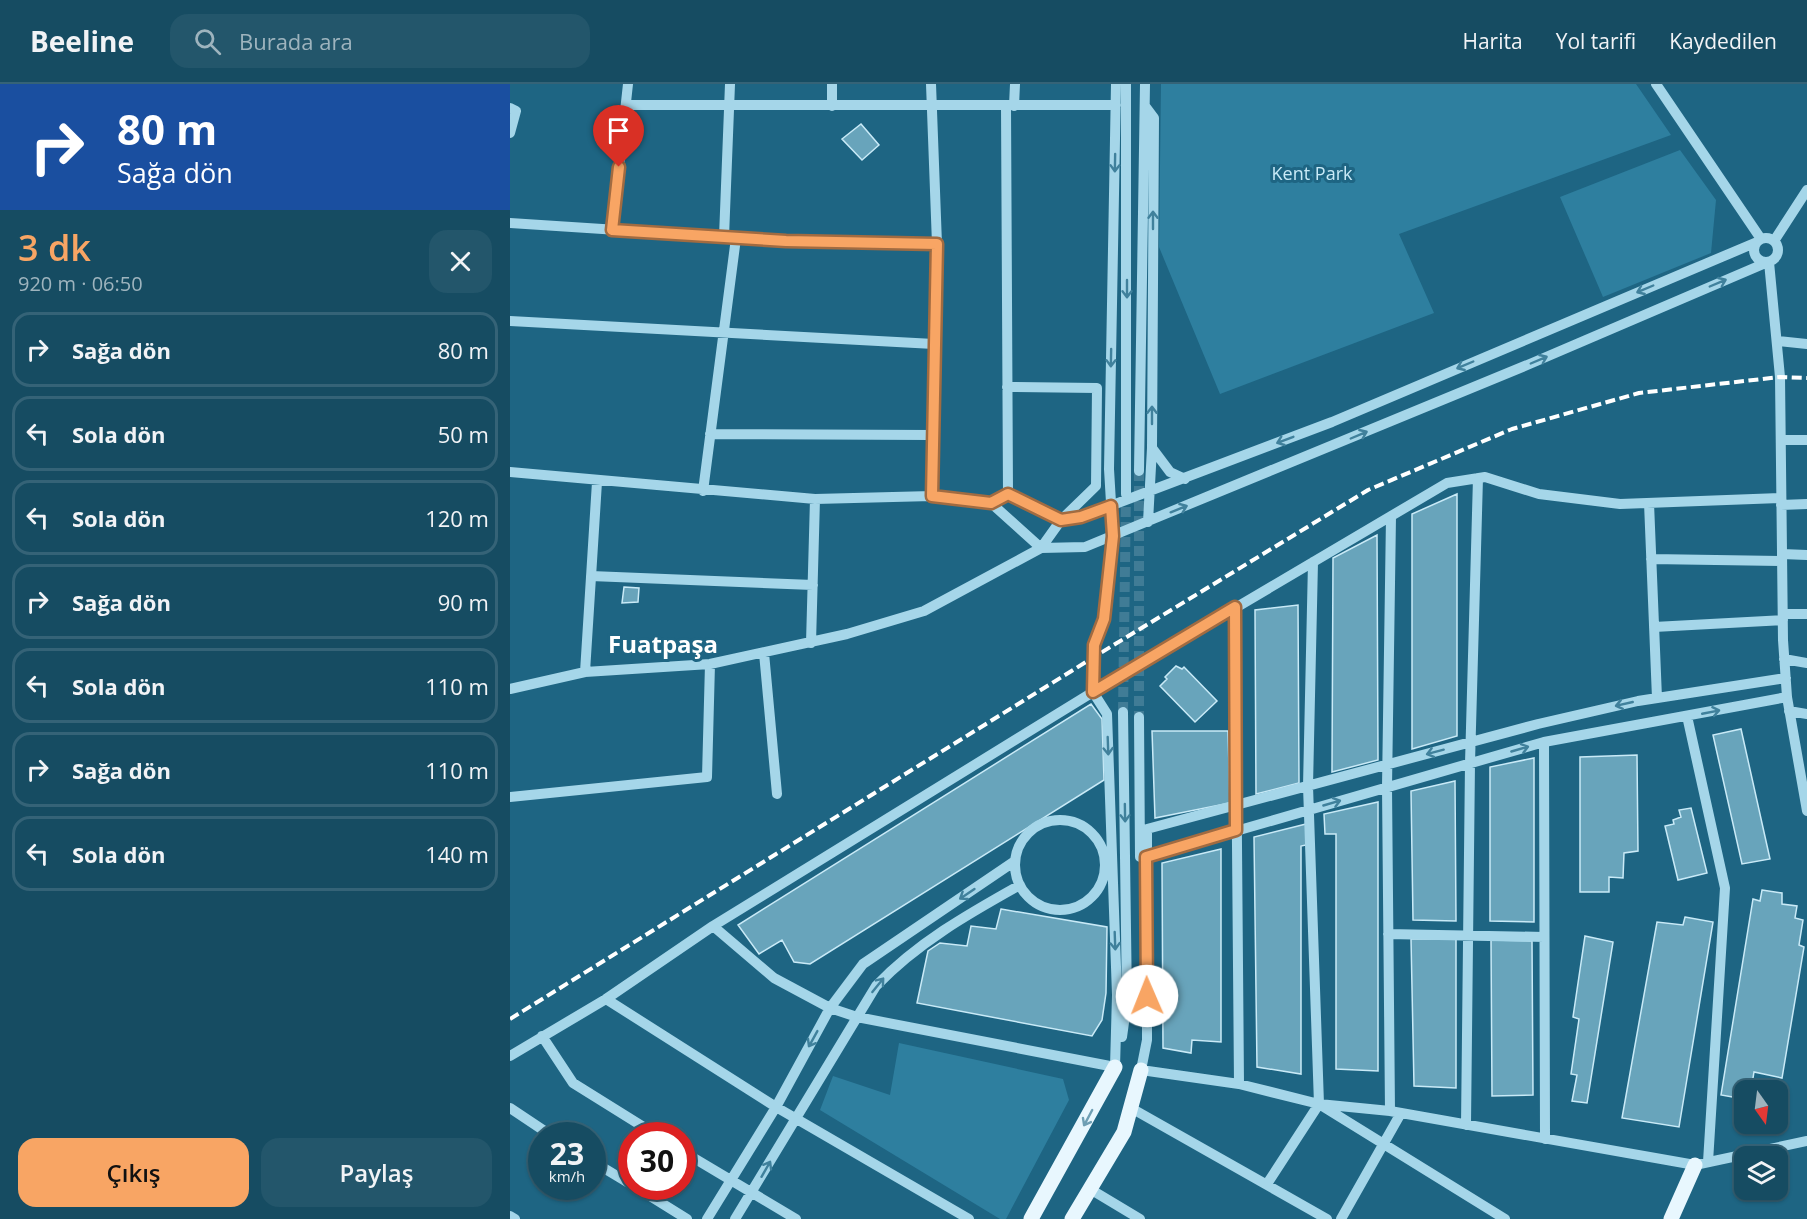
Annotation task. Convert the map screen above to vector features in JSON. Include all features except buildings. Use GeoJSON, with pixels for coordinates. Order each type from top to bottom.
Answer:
{"type":"FeatureCollection","features":[{"type":"Feature","properties":{"kind":"main road"},"geometry":{"type":"LineString","coordinates":[[1031,1219],[1115,1067]]}},
{"type":"Feature","properties":{"kind":"main road"},"geometry":{"type":"LineString","coordinates":[[1072,1219],[1124,1132],[1141,1070]]}},
{"type":"Feature","properties":{"kind":"main road"},"geometry":{"type":"LineString","coordinates":[[1671,1219],[1701,1164]]}},
{"type":"Feature","properties":{"kind":"street"},"geometry":{"type":"LineString","coordinates":[[612,230],[628,84]]}},
{"type":"Feature","properties":{"kind":"street"},"geometry":{"type":"LineString","coordinates":[[724,237],[730,84]]}},
{"type":"Feature","properties":{"kind":"street"},"geometry":{"type":"LineString","coordinates":[[832,84],[832,106]]}},
{"type":"Feature","properties":{"kind":"street"},"geometry":{"type":"LineString","coordinates":[[932,84],[937,244],[932,496]]}},
{"type":"Feature","properties":{"kind":"street"},"geometry":{"type":"LineString","coordinates":[[1008,494],[1010,106],[1015,84]]}},
{"type":"Feature","properties":{"kind":"street"},"geometry":{"type":"LineString","coordinates":[[1115,1067],[1117,995],[1107,714],[1093,692],[1094,645],[1104,619],[1113,536],[1111,506],[1116,84]]}},
{"type":"Feature","properties":{"kind":"street"},"geometry":{"type":"LineString","coordinates":[[1126,84],[1126,494]]}},
{"type":"Feature","properties":{"kind":"street"},"geometry":{"type":"LineString","coordinates":[[1139,471],[1145,84]]}},
{"type":"Feature","properties":{"kind":"street"},"geometry":{"type":"LineString","coordinates":[[1656,84],[1759,241],[1755,256],[1769,262]]}},
{"type":"Feature","properties":{"kind":"street"},"geometry":{"type":"LineString","coordinates":[[626,105],[932,107],[1116,105]]}},
{"type":"Feature","properties":{"kind":"street"},"geometry":{"type":"LineString","coordinates":[[1145,106],[1154,118],[1152,448],[1148,522]]}},
{"type":"Feature","properties":{"kind":"street"},"geometry":{"type":"LineString","coordinates":[[510,108],[516,111],[510,133]]}},
{"type":"Feature","properties":{"kind":"street"},"geometry":{"type":"LineString","coordinates":[[1774,241],[1807,190]]}},
{"type":"Feature","properties":{"kind":"street"},"geometry":{"type":"LineString","coordinates":[[510,223],[736,238],[937,244]]}},
{"type":"Feature","properties":{"kind":"street"},"geometry":{"type":"LineString","coordinates":[[703,491],[736,238]]}},
{"type":"Feature","properties":{"kind":"street"},"geometry":{"type":"LineString","coordinates":[[991,503],[1041,548],[1086,547],[1532,363],[1769,262],[1778,255],[1778,247],[1768,238],[1759,241],[1332,422],[1081,517],[1061,520],[1008,494]]}},
{"type":"Feature","properties":{"kind":"street"},"geometry":{"type":"LineString","coordinates":[[1769,262],[1778,342],[1784,659],[1789,711],[1802,755],[1807,812]]}},
{"type":"Feature","properties":{"kind":"street"},"geometry":{"type":"LineString","coordinates":[[510,321],[934,344]]}},
{"type":"Feature","properties":{"kind":"street"},"geometry":{"type":"LineString","coordinates":[[1778,342],[1807,344]]}},
{"type":"Feature","properties":{"kind":"street"},"geometry":{"type":"LineString","coordinates":[[510,689],[585,672],[710,664],[811,642],[924,611],[1041,548],[1061,520],[1096,486],[1097,388],[1007,387]]}},
{"type":"Feature","properties":{"kind":"street"},"geometry":{"type":"LineString","coordinates":[[710,434],[932,435]]}},
{"type":"Feature","properties":{"kind":"street"},"geometry":{"type":"LineString","coordinates":[[1780,440],[1807,440]]}},
{"type":"Feature","properties":{"kind":"street"},"geometry":{"type":"LineString","coordinates":[[1152,448],[1170,472],[1185,478]]}},
{"type":"Feature","properties":{"kind":"street"},"geometry":{"type":"LineString","coordinates":[[510,472],[597,482],[815,499],[932,496],[991,503],[1008,494]]}},
{"type":"Feature","properties":{"kind":"street"},"geometry":{"type":"LineString","coordinates":[[510,1056],[606,999],[713,926],[1093,692],[1447,483],[1485,477],[1539,494],[1620,504],[1781,502],[1807,504]]}},
{"type":"Feature","properties":{"kind":"street"},"geometry":{"type":"LineString","coordinates":[[1466,1125],[1470,763],[1478,478]]}},
{"type":"Feature","properties":{"kind":"street"},"geometry":{"type":"LineString","coordinates":[[585,672],[597,482]]}},
{"type":"Feature","properties":{"kind":"street"},"geometry":{"type":"LineString","coordinates":[[811,642],[815,499]]}},
{"type":"Feature","properties":{"kind":"street"},"geometry":{"type":"LineString","coordinates":[[1649,503],[1658,698]]}},
{"type":"Feature","properties":{"kind":"street"},"geometry":{"type":"LineString","coordinates":[[1341,1219],[1383,1145],[1395,1112],[1387,787],[1391,516]]}},
{"type":"Feature","properties":{"kind":"street"},"geometry":{"type":"LineString","coordinates":[[1651,559],[1782,558],[1807,555]]}},
{"type":"Feature","properties":{"kind":"street"},"geometry":{"type":"LineString","coordinates":[[1267,1184],[1319,1104],[1311,809],[1308,786],[1313,562]]}},
{"type":"Feature","properties":{"kind":"street"},"geometry":{"type":"LineString","coordinates":[[591,576],[813,585]]}},
{"type":"Feature","properties":{"kind":"street"},"geometry":{"type":"LineString","coordinates":[[1235,607],[1239,1084]]}},
{"type":"Feature","properties":{"kind":"street"},"geometry":{"type":"LineString","coordinates":[[1654,627],[1807,614]]}},
{"type":"Feature","properties":{"kind":"street"},"geometry":{"type":"LineString","coordinates":[[764,653],[777,794]]}},
{"type":"Feature","properties":{"kind":"street"},"geometry":{"type":"LineString","coordinates":[[1784,659],[1807,663]]}},
{"type":"Feature","properties":{"kind":"street"},"geometry":{"type":"LineString","coordinates":[[510,797],[707,777],[710,664]]}},
{"type":"Feature","properties":{"kind":"street"},"geometry":{"type":"LineString","coordinates":[[1141,1070],[1147,1040],[1147,829],[1471,742],[1658,698],[1786,678]]}},
{"type":"Feature","properties":{"kind":"street"},"geometry":{"type":"LineString","coordinates":[[1146,857],[1544,742],[1787,697]]}},
{"type":"Feature","properties":{"kind":"street"},"geometry":{"type":"LineString","coordinates":[[1789,711],[1807,714]]}},
{"type":"Feature","properties":{"kind":"street"},"geometry":{"type":"LineString","coordinates":[[1115,1067],[1127,1001],[1124,712]]}},
{"type":"Feature","properties":{"kind":"street"},"geometry":{"type":"LineString","coordinates":[[1687,716],[1725,888],[1701,1164]]}},
{"type":"Feature","properties":{"kind":"street"},"geometry":{"type":"LineString","coordinates":[[1139,717],[1141,1070]]}},
{"type":"Feature","properties":{"kind":"street"},"geometry":{"type":"LineString","coordinates":[[1544,742],[1545,1139]]}},
{"type":"Feature","properties":{"kind":"street"},"geometry":{"type":"LineString","coordinates":[[1062,820],[1084,826],[1095,836],[1103,849],[1106,864],[1104,879],[1096,893],[1085,903],[1071,909],[1056,910],[1041,906],[1028,897],[1020,885],[1015,861],[1019,847],[1028,834],[1040,825],[1062,820]]}},
{"type":"Feature","properties":{"kind":"street"},"geometry":{"type":"LineString","coordinates":[[707,1219],[776,1107],[830,1008],[862,964],[1015,861]]}},
{"type":"Feature","properties":{"kind":"street"},"geometry":{"type":"LineString","coordinates":[[735,1219],[876,986],[902,959],[970,913],[1020,885]]}},
{"type":"Feature","properties":{"kind":"street"},"geometry":{"type":"LineString","coordinates":[[713,926],[774,978],[830,1008],[857,1017],[1115,1067]]}},
{"type":"Feature","properties":{"kind":"street"},"geometry":{"type":"LineString","coordinates":[[1389,934],[1544,937]]}},
{"type":"Feature","properties":{"kind":"street"},"geometry":{"type":"LineString","coordinates":[[606,999],[776,1107],[969,1219]]}},
{"type":"Feature","properties":{"kind":"street"},"geometry":{"type":"LineString","coordinates":[[542,1036],[573,1083],[636,1122]]}},
{"type":"Feature","properties":{"kind":"street"},"geometry":{"type":"LineString","coordinates":[[1141,1070],[1239,1084],[1319,1104],[1395,1112],[1701,1164],[1807,1141]]}},
{"type":"Feature","properties":{"kind":"street"},"geometry":{"type":"LineString","coordinates":[[1319,1104],[1504,1219]]}},
{"type":"Feature","properties":{"kind":"street"},"geometry":{"type":"LineString","coordinates":[[510,1108],[531,1122]]}},
{"type":"Feature","properties":{"kind":"street"},"geometry":{"type":"LineString","coordinates":[[1131,1108],[1327,1219]]}},
{"type":"Feature","properties":{"kind":"street"},"geometry":{"type":"LineString","coordinates":[[696,1160],[796,1219]]}},
{"type":"Feature","properties":{"kind":"street"},"geometry":{"type":"LineString","coordinates":[[1090,1189],[1140,1219]]}},
{"type":"Feature","properties":{"kind":"street"},"geometry":{"type":"LineString","coordinates":[[656,1200],[687,1219]]}},
{"type":"Feature","properties":{"kind":"street"},"geometry":{"type":"LineString","coordinates":[[510,1216],[515,1219]]}},
{"type":"Feature","properties":{"kind":"green space","name":"Kent Park"},"geometry":{"type":"Polygon","coordinates":[[[1161,84],[1636,84],[1671,135],[1399,234],[1434,313],[1220,394],[1159,247],[1161,84]]]}},
{"type":"Feature","properties":{"kind":"green space"},"geometry":{"type":"Polygon","coordinates":[[[1680,150],[1716,200],[1711,253],[1603,297],[1560,197],[1680,150]]]}},
{"type":"Feature","properties":{"kind":"green space"},"geometry":{"type":"Polygon","coordinates":[[[899,1043],[1063,1079],[1069,1100],[1006,1219],[1000,1219],[820,1110],[833,1076],[890,1095],[899,1043]]]}},
{"type":"Feature","properties":{"kind":"tunnel"},"geometry":{"type":"LineString","coordinates":[[1139,471],[1139,717]]}},
{"type":"Feature","properties":{"kind":"tunnel"},"geometry":{"type":"LineString","coordinates":[[1123,712],[1126,494]]}},
{"type":"Feature","properties":{"kind":"railway"},"geometry":{"type":"LineString","coordinates":[[510,1019],[1368,490],[1512,429],[1639,393],[1780,377],[1807,378]]}},
{"type":"Feature","properties":{"kind":"district","name":"Fuatpaşa"},"geometry":{"type":"Point","coordinates":[663,643]}},
{"type":"Feature","properties":{"kind":"route"},"geometry":{"type":"LineString","coordinates":[[619,167],[612,230],[786,241],[937,244],[932,496],[991,503],[1008,494],[1061,520],[1081,517],[1111,506],[1113,536],[1104,619],[1094,645],[1093,692],[1235,607],[1236,830],[1146,857],[1147,996]]}}]}
